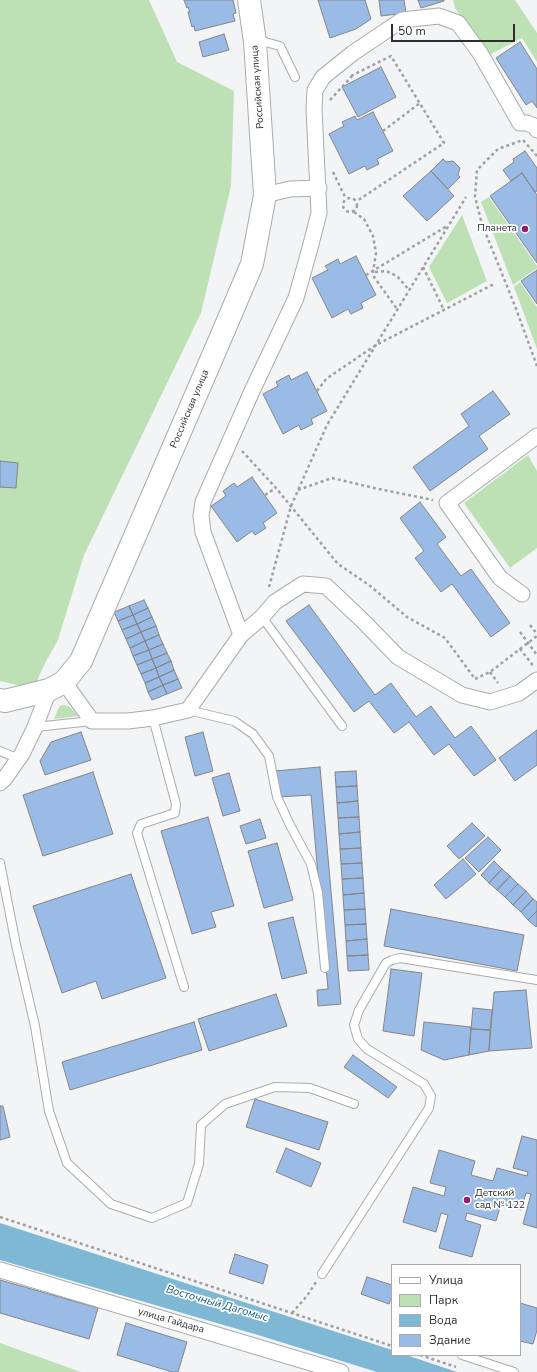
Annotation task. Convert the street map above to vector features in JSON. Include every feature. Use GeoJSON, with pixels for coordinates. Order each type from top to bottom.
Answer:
{"type":"FeatureCollection","features":[{"type":"Feature","properties":{"kind":"main road","name":"Российская улица"},"geometry":{"type":"LineString","coordinates":[[56,686],[81,661],[252,264],[265,195],[255,42],[249,0]]}},
{"type":"Feature","properties":{"kind":"main road"},"geometry":{"type":"LineString","coordinates":[[0,700],[5,701],[56,686]]}},
{"type":"Feature","properties":{"kind":"street"},"geometry":{"type":"LineString","coordinates":[[241,635],[204,532],[201,516],[203,502],[252,391],[296,298],[319,213],[319,188],[314,109],[315,90],[323,77],[353,53],[402,20],[439,16],[458,23],[480,53],[520,123],[527,123],[534,126],[537,130]]}},
{"type":"Feature","properties":{"kind":"street"},"geometry":{"type":"LineString","coordinates":[[265,195],[290,190],[319,188]]}},
{"type":"Feature","properties":{"kind":"street"},"geometry":{"type":"LineString","coordinates":[[522,594],[500,578],[447,503],[537,436]]}},
{"type":"Feature","properties":{"kind":"street"},"geometry":{"type":"LineString","coordinates":[[56,686],[92,721],[128,721],[153,718],[188,710],[241,635],[262,617],[276,602],[303,584],[326,586],[398,657],[462,695],[490,702],[519,693],[537,680]]}},
{"type":"Feature","properties":{"kind":"street","name":"Российская улица"},"geometry":{"type":"LineString","coordinates":[[0,783],[22,754],[56,686]]}},
{"type":"Feature","properties":{"kind":"street","name":"улица Гайдара"},"geometry":{"type":"LineString","coordinates":[[0,1270],[341,1372]]}},
{"type":"Feature","properties":{"kind":"lane"},"geometry":{"type":"LineString","coordinates":[[255,42],[265,42],[280,46],[295,77]]}},
{"type":"Feature","properties":{"kind":"lane"},"geometry":{"type":"LineString","coordinates":[[262,617],[342,726]]}},
{"type":"Feature","properties":{"kind":"lane"},"geometry":{"type":"LineString","coordinates":[[188,710],[234,721],[253,734],[269,756],[277,797],[311,864],[318,893],[325,968]]}},
{"type":"Feature","properties":{"kind":"lane"},"geometry":{"type":"LineString","coordinates":[[153,718],[176,804],[175,813],[141,824],[137,833],[184,987]]}},
{"type":"Feature","properties":{"kind":"lane"},"geometry":{"type":"LineString","coordinates":[[35,727],[92,721]]}},
{"type":"Feature","properties":{"kind":"lane"},"geometry":{"type":"LineString","coordinates":[[0,751],[11,755],[18,760]]}},
{"type":"Feature","properties":{"kind":"lane"},"geometry":{"type":"LineString","coordinates":[[0,863],[16,945],[35,1026],[49,1110],[67,1163],[111,1204],[152,1218],[187,1203],[199,1164],[202,1125],[225,1104],[275,1087],[310,1088],[354,1104]]}},
{"type":"Feature","properties":{"kind":"lane"},"geometry":{"type":"LineString","coordinates":[[322,1274],[429,1108],[430,1096],[424,1084],[367,1049],[358,1039],[354,1025],[358,1010],[386,963],[400,958],[537,980]]}},
{"type":"Feature","properties":{"kind":"lane"},"geometry":{"type":"LineString","coordinates":[[465,1356],[514,1372]]}},
{"type":"Feature","properties":{"kind":"path"},"geometry":{"type":"LineString","coordinates":[[344,61],[352,76],[391,56],[444,143],[357,201]]}},
{"type":"Feature","properties":{"kind":"path"},"geometry":{"type":"LineString","coordinates":[[382,131],[420,103]]}},
{"type":"Feature","properties":{"kind":"path"},"geometry":{"type":"LineString","coordinates":[[537,156],[523,140],[498,149],[477,170],[475,197],[482,224],[516,306],[537,366]]}},
{"type":"Feature","properties":{"kind":"path"},"geometry":{"type":"LineString","coordinates":[[262,617],[291,506],[327,425],[466,197]]}},
{"type":"Feature","properties":{"kind":"path"},"geometry":{"type":"LineString","coordinates":[[357,201],[352,198],[346,199],[343,203],[344,209],[349,213],[354,212],[364,220],[373,236],[376,253],[373,272],[374,277],[397,309]]}},
{"type":"Feature","properties":{"kind":"path"},"geometry":{"type":"LineString","coordinates":[[354,212],[358,207],[357,201]]}},
{"type":"Feature","properties":{"kind":"path"},"geometry":{"type":"LineString","coordinates":[[366,275],[448,226]]}},
{"type":"Feature","properties":{"kind":"path"},"geometry":{"type":"LineString","coordinates":[[423,267],[444,310]]}},
{"type":"Feature","properties":{"kind":"path"},"geometry":{"type":"LineString","coordinates":[[373,272],[386,270],[398,276],[409,290]]}},
{"type":"Feature","properties":{"kind":"path"},"geometry":{"type":"LineString","coordinates":[[317,391],[326,379],[376,345],[494,284]]}},
{"type":"Feature","properties":{"kind":"path"},"geometry":{"type":"LineString","coordinates":[[240,449],[276,488],[338,564],[369,585],[407,617],[445,638],[475,679]]}},
{"type":"Feature","properties":{"kind":"path"},"geometry":{"type":"LineString","coordinates":[[298,490],[332,478],[447,503]]}},
{"type":"Feature","properties":{"kind":"path"},"geometry":{"type":"LineString","coordinates":[[265,495],[276,488]]}},
{"type":"Feature","properties":{"kind":"path"},"geometry":{"type":"LineString","coordinates":[[462,695],[475,679],[490,672],[537,635],[530,625]]}},
{"type":"Feature","properties":{"kind":"path"},"geometry":{"type":"LineString","coordinates":[[520,632],[537,655]]}},
{"type":"Feature","properties":{"kind":"path"},"geometry":{"type":"LineString","coordinates":[[520,649],[532,664],[526,669]]}},
{"type":"Feature","properties":{"kind":"path"},"geometry":{"type":"LineString","coordinates":[[490,672],[502,688]]}},
{"type":"Feature","properties":{"kind":"path"},"geometry":{"type":"LineString","coordinates":[[0,1217],[391,1346]]}},
{"type":"Feature","properties":{"kind":"path"},"geometry":{"type":"LineString","coordinates":[[292,1313],[307,1296],[322,1274]]}},
{"type":"Feature","properties":{"kind":"path"},"geometry":{"type":"LineString","coordinates":[[423,1356],[457,1367]]}},
{"type":"Feature","properties":{"kind":"green space"},"geometry":{"type":"Polygon","coordinates":[[[0,0],[149,0],[177,62],[234,91],[231,186],[201,313],[84,555],[58,640],[36,683],[21,686],[0,681],[0,0]]]}},
{"type":"Feature","properties":{"kind":"green space"},"geometry":{"type":"Polygon","coordinates":[[[453,0],[515,0],[537,33],[537,62],[522,38],[487,56],[455,8],[453,0]]]}},
{"type":"Feature","properties":{"kind":"green space"},"geometry":{"type":"Polygon","coordinates":[[[489,197],[537,266],[537,268],[513,285],[481,202],[489,197]]]}},
{"type":"Feature","properties":{"kind":"green space"},"geometry":{"type":"Polygon","coordinates":[[[462,215],[487,281],[447,303],[429,267],[462,215]]]}},
{"type":"Feature","properties":{"kind":"green space"},"geometry":{"type":"Polygon","coordinates":[[[520,282],[537,307],[537,349],[514,287],[520,282]]]}},
{"type":"Feature","properties":{"kind":"green space"},"geometry":{"type":"Polygon","coordinates":[[[528,455],[537,471],[537,548],[510,568],[464,503],[528,455]]]}},
{"type":"Feature","properties":{"kind":"green space"},"geometry":{"type":"Polygon","coordinates":[[[62,705],[69,706],[78,716],[54,719],[59,707],[62,705]]]}},
{"type":"Feature","properties":{"kind":"green space"},"geometry":{"type":"Polygon","coordinates":[[[0,1343],[81,1372],[0,1372],[0,1343]]]}},
{"type":"Feature","properties":{"kind":"water","name":"Восточный Дагомыс"},"geometry":{"type":"Polygon","coordinates":[[[0,1223],[391,1350],[391,1356],[409,1356],[457,1372],[377,1372],[258,1335],[0,1260],[0,1223]]]}},
{"type":"Feature","properties":{"kind":"building"},"geometry":{"type":"Polygon","coordinates":[[[184,0],[233,0],[236,13],[233,14],[235,21],[195,31],[194,26],[192,27],[188,12],[190,12],[184,0]]]}},
{"type":"Feature","properties":{"kind":"building"},"geometry":{"type":"Polygon","coordinates":[[[318,0],[365,0],[371,19],[356,29],[330,38],[318,0]]]}},
{"type":"Feature","properties":{"kind":"building"},"geometry":{"type":"Polygon","coordinates":[[[379,0],[404,0],[406,13],[381,16],[379,0]]]}},
{"type":"Feature","properties":{"kind":"building"},"geometry":{"type":"Polygon","coordinates":[[[418,0],[444,0],[444,1],[421,8],[418,0]]]}},
{"type":"Feature","properties":{"kind":"building"},"geometry":{"type":"Polygon","coordinates":[[[224,34],[229,50],[203,57],[199,42],[224,34]]]}},
{"type":"Feature","properties":{"kind":"building"},"geometry":{"type":"Polygon","coordinates":[[[520,42],[537,69],[537,108],[532,101],[526,105],[496,58],[520,42]]]}},
{"type":"Feature","properties":{"kind":"building"},"geometry":{"type":"Polygon","coordinates":[[[381,67],[396,97],[358,117],[342,87],[381,67]]]}},
{"type":"Feature","properties":{"kind":"building"},"geometry":{"type":"Polygon","coordinates":[[[373,112],[393,151],[377,159],[379,164],[367,170],[365,166],[349,174],[329,134],[344,126],[342,122],[355,116],[357,120],[373,112]]]}},
{"type":"Feature","properties":{"kind":"building"},"geometry":{"type":"Polygon","coordinates":[[[525,151],[537,168],[537,191],[535,192],[522,173],[511,181],[503,170],[514,162],[513,159],[525,151]]]}},
{"type":"Feature","properties":{"kind":"building"},"geometry":{"type":"Polygon","coordinates":[[[443,159],[446,162],[453,161],[460,168],[458,175],[460,177],[448,189],[431,171],[443,159]]]}},
{"type":"Feature","properties":{"kind":"building"},"geometry":{"type":"Polygon","coordinates":[[[431,171],[454,196],[427,221],[403,196],[431,171]]]}},
{"type":"Feature","properties":{"kind":"building","name":"Планета"},"geometry":{"type":"Polygon","coordinates":[[[522,173],[537,195],[537,263],[490,196],[522,173]]]}},
{"type":"Feature","properties":{"kind":"building"},"geometry":{"type":"Polygon","coordinates":[[[356,256],[376,295],[361,303],[363,308],[351,314],[348,309],[332,318],[312,278],[328,270],[325,266],[338,259],[340,264],[356,256]]]}},
{"type":"Feature","properties":{"kind":"building"},"geometry":{"type":"Polygon","coordinates":[[[537,270],[537,304],[521,281],[537,270]]]}},
{"type":"Feature","properties":{"kind":"building"},"geometry":{"type":"Polygon","coordinates":[[[307,372],[327,411],[311,419],[313,424],[301,430],[299,425],[283,434],[263,394],[278,386],[276,382],[289,375],[291,380],[307,372]]]}},
{"type":"Feature","properties":{"kind":"building"},"geometry":{"type":"Polygon","coordinates":[[[493,391],[510,414],[479,436],[488,449],[430,491],[413,467],[469,426],[461,414],[493,391]]]}},
{"type":"Feature","properties":{"kind":"building"},"geometry":{"type":"Polygon","coordinates":[[[0,461],[18,463],[16,488],[0,487],[0,461]]]}},
{"type":"Feature","properties":{"kind":"building"},"geometry":{"type":"Polygon","coordinates":[[[252,477],[277,513],[263,523],[266,528],[255,535],[252,531],[237,542],[211,506],[226,496],[223,491],[234,483],[237,487],[252,477]]]}},
{"type":"Feature","properties":{"kind":"building"},"geometry":{"type":"Polygon","coordinates":[[[420,502],[446,537],[437,544],[461,576],[471,569],[510,623],[491,637],[452,584],[441,592],[415,558],[424,551],[400,518],[420,502]]]}},
{"type":"Feature","properties":{"kind":"building"},"geometry":{"type":"Polygon","coordinates":[[[144,600],[148,608],[133,615],[129,606],[144,600]]]}},
{"type":"Feature","properties":{"kind":"building"},"geometry":{"type":"Polygon","coordinates":[[[309,605],[375,695],[391,683],[416,717],[431,706],[455,738],[471,726],[496,760],[474,776],[449,744],[434,755],[409,722],[394,733],[369,701],[354,712],[286,621],[309,605]]]}},
{"type":"Feature","properties":{"kind":"building"},"geometry":{"type":"Polygon","coordinates":[[[129,606],[133,615],[118,621],[114,612],[129,606]]]}},
{"type":"Feature","properties":{"kind":"building"},"geometry":{"type":"Polygon","coordinates":[[[148,608],[152,617],[137,624],[133,615],[148,608]]]}},
{"type":"Feature","properties":{"kind":"building"},"geometry":{"type":"Polygon","coordinates":[[[133,615],[137,624],[122,630],[118,621],[133,615]]]}},
{"type":"Feature","properties":{"kind":"building"},"geometry":{"type":"Polygon","coordinates":[[[152,617],[156,626],[141,632],[137,624],[152,617]]]}},
{"type":"Feature","properties":{"kind":"building"},"geometry":{"type":"Polygon","coordinates":[[[137,624],[141,632],[126,639],[122,630],[137,624]]]}},
{"type":"Feature","properties":{"kind":"building"},"geometry":{"type":"Polygon","coordinates":[[[156,626],[159,635],[145,641],[141,632],[156,626]]]}},
{"type":"Feature","properties":{"kind":"building"},"geometry":{"type":"Polygon","coordinates":[[[141,632],[145,641],[130,648],[126,639],[141,632]]]}},
{"type":"Feature","properties":{"kind":"building"},"geometry":{"type":"Polygon","coordinates":[[[159,635],[163,644],[149,650],[145,641],[159,635]]]}},
{"type":"Feature","properties":{"kind":"building"},"geometry":{"type":"Polygon","coordinates":[[[145,641],[149,650],[133,656],[130,648],[145,641]]]}},
{"type":"Feature","properties":{"kind":"building"},"geometry":{"type":"Polygon","coordinates":[[[163,644],[167,653],[152,659],[149,650],[163,644]]]}},
{"type":"Feature","properties":{"kind":"building"},"geometry":{"type":"Polygon","coordinates":[[[149,650],[152,659],[137,665],[133,656],[149,650]]]}},
{"type":"Feature","properties":{"kind":"building"},"geometry":{"type":"Polygon","coordinates":[[[167,653],[171,661],[156,668],[152,659],[167,653]]]}},
{"type":"Feature","properties":{"kind":"building"},"geometry":{"type":"Polygon","coordinates":[[[152,659],[156,668],[141,674],[137,665],[152,659]]]}},
{"type":"Feature","properties":{"kind":"building"},"geometry":{"type":"Polygon","coordinates":[[[171,661],[174,670],[159,677],[156,668],[171,661]]]}},
{"type":"Feature","properties":{"kind":"building"},"geometry":{"type":"Polygon","coordinates":[[[156,668],[159,677],[145,683],[141,674],[156,668]]]}},
{"type":"Feature","properties":{"kind":"building"},"geometry":{"type":"Polygon","coordinates":[[[174,670],[178,679],[163,685],[159,677],[174,670]]]}},
{"type":"Feature","properties":{"kind":"building"},"geometry":{"type":"Polygon","coordinates":[[[159,677],[163,685],[148,692],[145,683],[159,677]]]}},
{"type":"Feature","properties":{"kind":"building"},"geometry":{"type":"Polygon","coordinates":[[[178,679],[182,688],[167,694],[163,685],[178,679]]]}},
{"type":"Feature","properties":{"kind":"building"},"geometry":{"type":"Polygon","coordinates":[[[163,685],[167,694],[152,700],[148,692],[163,685]]]}},
{"type":"Feature","properties":{"kind":"building"},"geometry":{"type":"Polygon","coordinates":[[[537,730],[537,765],[515,781],[499,758],[537,730]]]}},
{"type":"Feature","properties":{"kind":"building"},"geometry":{"type":"Polygon","coordinates":[[[81,732],[91,760],[45,775],[40,761],[51,742],[81,732]]]}},
{"type":"Feature","properties":{"kind":"building"},"geometry":{"type":"Polygon","coordinates":[[[203,732],[213,771],[195,776],[185,737],[203,732]]]}},
{"type":"Feature","properties":{"kind":"building"},"geometry":{"type":"Polygon","coordinates":[[[320,767],[341,1004],[318,1006],[317,990],[328,989],[311,795],[278,797],[275,771],[320,767]]]}},
{"type":"Feature","properties":{"kind":"building"},"geometry":{"type":"Polygon","coordinates":[[[356,771],[357,786],[336,787],[335,772],[356,771]]]}},
{"type":"Feature","properties":{"kind":"building"},"geometry":{"type":"Polygon","coordinates":[[[93,772],[113,834],[43,856],[23,795],[93,772]]]}},
{"type":"Feature","properties":{"kind":"building"},"geometry":{"type":"Polygon","coordinates":[[[229,773],[240,811],[223,816],[212,778],[229,773]]]}},
{"type":"Feature","properties":{"kind":"building"},"geometry":{"type":"Polygon","coordinates":[[[357,786],[358,801],[337,803],[336,787],[357,786]]]}},
{"type":"Feature","properties":{"kind":"building"},"geometry":{"type":"Polygon","coordinates":[[[358,801],[359,817],[338,818],[337,803],[358,801]]]}},
{"type":"Feature","properties":{"kind":"building"},"geometry":{"type":"Polygon","coordinates":[[[208,817],[234,906],[211,912],[216,927],[192,934],[161,831],[208,817]]]}},
{"type":"Feature","properties":{"kind":"building"},"geometry":{"type":"Polygon","coordinates":[[[359,817],[360,832],[339,834],[338,818],[359,817]]]}},
{"type":"Feature","properties":{"kind":"building"},"geometry":{"type":"Polygon","coordinates":[[[260,819],[266,838],[246,844],[240,826],[260,819]]]}},
{"type":"Feature","properties":{"kind":"building"},"geometry":{"type":"Polygon","coordinates":[[[472,823],[485,836],[459,859],[447,846],[472,823]]]}},
{"type":"Feature","properties":{"kind":"building"},"geometry":{"type":"Polygon","coordinates":[[[360,832],[361,848],[340,849],[339,834],[360,832]]]}},
{"type":"Feature","properties":{"kind":"building"},"geometry":{"type":"Polygon","coordinates":[[[488,837],[501,850],[479,872],[465,858],[488,837]]]}},
{"type":"Feature","properties":{"kind":"building"},"geometry":{"type":"Polygon","coordinates":[[[277,843],[293,900],[264,908],[248,851],[277,843]]]}},
{"type":"Feature","properties":{"kind":"building"},"geometry":{"type":"Polygon","coordinates":[[[361,848],[362,863],[341,864],[340,849],[361,848]]]}},
{"type":"Feature","properties":{"kind":"building"},"geometry":{"type":"Polygon","coordinates":[[[463,859],[476,874],[446,899],[434,885],[463,859]]]}},
{"type":"Feature","properties":{"kind":"building"},"geometry":{"type":"Polygon","coordinates":[[[494,861],[502,869],[489,883],[481,875],[494,861]]]}},
{"type":"Feature","properties":{"kind":"building"},"geometry":{"type":"Polygon","coordinates":[[[362,863],[363,878],[342,879],[341,864],[362,863]]]}},
{"type":"Feature","properties":{"kind":"building"},"geometry":{"type":"Polygon","coordinates":[[[502,869],[510,876],[497,890],[489,883],[502,869]]]}},
{"type":"Feature","properties":{"kind":"building"},"geometry":{"type":"Polygon","coordinates":[[[131,874],[166,978],[102,999],[96,981],[62,993],[33,906],[131,874]]]}},
{"type":"Feature","properties":{"kind":"building"},"geometry":{"type":"Polygon","coordinates":[[[510,876],[518,884],[505,897],[497,890],[510,876]]]}},
{"type":"Feature","properties":{"kind":"building"},"geometry":{"type":"Polygon","coordinates":[[[363,878],[364,893],[343,895],[342,879],[363,878]]]}},
{"type":"Feature","properties":{"kind":"building"},"geometry":{"type":"Polygon","coordinates":[[[518,884],[526,891],[513,905],[505,897],[518,884]]]}},
{"type":"Feature","properties":{"kind":"building"},"geometry":{"type":"Polygon","coordinates":[[[526,891],[533,899],[521,912],[513,905],[526,891]]]}},
{"type":"Feature","properties":{"kind":"building"},"geometry":{"type":"Polygon","coordinates":[[[364,893],[365,909],[344,910],[343,895],[364,893]]]}},
{"type":"Feature","properties":{"kind":"building"},"geometry":{"type":"Polygon","coordinates":[[[533,899],[537,902],[537,911],[528,920],[521,912],[533,899]]]}},
{"type":"Feature","properties":{"kind":"building"},"geometry":{"type":"Polygon","coordinates":[[[365,909],[366,924],[345,925],[344,910],[365,909]]]}},
{"type":"Feature","properties":{"kind":"building"},"geometry":{"type":"Polygon","coordinates":[[[391,909],[524,935],[517,971],[384,946],[391,909]]]}},
{"type":"Feature","properties":{"kind":"building"},"geometry":{"type":"Polygon","coordinates":[[[537,911],[537,926],[536,927],[528,920],[537,911]]]}},
{"type":"Feature","properties":{"kind":"building"},"geometry":{"type":"Polygon","coordinates":[[[293,917],[307,973],[282,979],[268,923],[293,917]]]}},
{"type":"Feature","properties":{"kind":"building"},"geometry":{"type":"Polygon","coordinates":[[[366,924],[367,939],[346,941],[345,925],[366,924]]]}},
{"type":"Feature","properties":{"kind":"building"},"geometry":{"type":"Polygon","coordinates":[[[367,939],[368,955],[347,956],[346,941],[367,939]]]}},
{"type":"Feature","properties":{"kind":"building"},"geometry":{"type":"Polygon","coordinates":[[[368,955],[369,970],[348,971],[347,956],[368,955]]]}},
{"type":"Feature","properties":{"kind":"building"},"geometry":{"type":"Polygon","coordinates":[[[391,969],[422,973],[414,1036],[383,1031],[391,969]]]}},
{"type":"Feature","properties":{"kind":"building"},"geometry":{"type":"Polygon","coordinates":[[[526,990],[532,1048],[489,1051],[494,992],[526,990]]]}},
{"type":"Feature","properties":{"kind":"building"},"geometry":{"type":"Polygon","coordinates":[[[276,994],[287,1026],[209,1051],[198,1019],[276,994]]]}},
{"type":"Feature","properties":{"kind":"building"},"geometry":{"type":"Polygon","coordinates":[[[473,1008],[492,1010],[490,1030],[471,1029],[473,1008]]]}},
{"type":"Feature","properties":{"kind":"building"},"geometry":{"type":"Polygon","coordinates":[[[194,1022],[202,1050],[70,1090],[62,1062],[194,1022]]]}},
{"type":"Feature","properties":{"kind":"building"},"geometry":{"type":"Polygon","coordinates":[[[424,1022],[471,1027],[469,1055],[444,1060],[421,1050],[424,1022]]]}},
{"type":"Feature","properties":{"kind":"building"},"geometry":{"type":"Polygon","coordinates":[[[471,1029],[490,1030],[489,1051],[469,1055],[471,1029]]]}},
{"type":"Feature","properties":{"kind":"building"},"geometry":{"type":"Polygon","coordinates":[[[353,1055],[397,1087],[388,1098],[344,1067],[353,1055]]]}},
{"type":"Feature","properties":{"kind":"building"},"geometry":{"type":"Polygon","coordinates":[[[255,1099],[328,1122],[319,1150],[246,1127],[255,1099]]]}},
{"type":"Feature","properties":{"kind":"building"},"geometry":{"type":"Polygon","coordinates":[[[0,1106],[3,1106],[10,1137],[0,1140],[0,1106]]]}},
{"type":"Feature","properties":{"kind":"building","name":"Детский сад № 122"},"geometry":{"type":"Polygon","coordinates":[[[522,1136],[537,1140],[537,1228],[523,1224],[531,1194],[526,1193],[521,1210],[501,1204],[496,1221],[467,1213],[465,1220],[481,1225],[472,1257],[439,1248],[448,1215],[441,1213],[436,1232],[403,1222],[413,1187],[444,1196],[446,1187],[430,1183],[439,1150],[475,1161],[471,1175],[493,1181],[497,1168],[527,1176],[528,1172],[513,1168],[522,1136]]]}},
{"type":"Feature","properties":{"kind":"building"},"geometry":{"type":"Polygon","coordinates":[[[286,1148],[321,1163],[311,1187],[276,1172],[286,1148]]]}},
{"type":"Feature","properties":{"kind":"building"},"geometry":{"type":"Polygon","coordinates":[[[235,1254],[268,1265],[263,1284],[229,1273],[235,1254]]]}},
{"type":"Feature","properties":{"kind":"building"},"geometry":{"type":"Polygon","coordinates":[[[367,1277],[391,1285],[391,1299],[389,1304],[361,1294],[367,1277]]]}},
{"type":"Feature","properties":{"kind":"building"},"geometry":{"type":"Polygon","coordinates":[[[0,1280],[98,1308],[89,1339],[0,1313],[0,1280]]]}},
{"type":"Feature","properties":{"kind":"building"},"geometry":{"type":"Polygon","coordinates":[[[521,1303],[537,1308],[537,1330],[533,1344],[521,1341],[521,1303]]]}},
{"type":"Feature","properties":{"kind":"building"},"geometry":{"type":"Polygon","coordinates":[[[126,1323],[187,1342],[178,1372],[172,1372],[117,1355],[126,1323]]]}},
{"type":"Feature","properties":{"kind":"place","name":"Планета"},"geometry":{"type":"Point","coordinates":[525,229]}},
{"type":"Feature","properties":{"kind":"place","name":"Детский сад № 122"},"geometry":{"type":"Point","coordinates":[467,1200]}}]}
